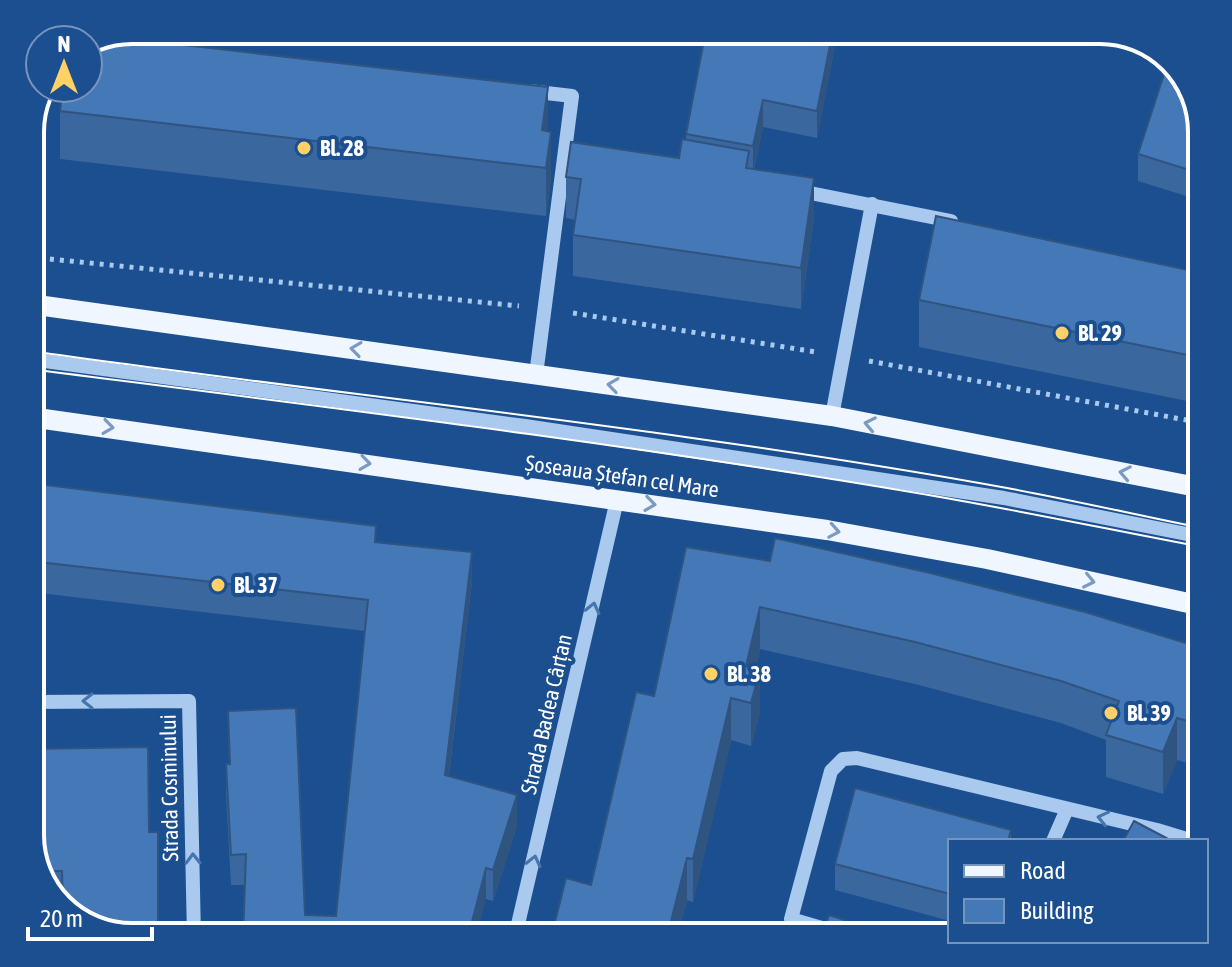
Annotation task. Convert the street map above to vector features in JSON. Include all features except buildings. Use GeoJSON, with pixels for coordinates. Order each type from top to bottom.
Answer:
{"type":"FeatureCollection","features":[{"type":"Feature","properties":{"kind":"main road"},"geometry":{"type":"LineString","coordinates":[[44,306],[832,416],[1188,485]]}},
{"type":"Feature","properties":{"kind":"main road","name":"Șoseaua Ștefan cel Mare"},"geometry":{"type":"LineString","coordinates":[[44,419],[827,530],[973,556],[1188,603]]}},
{"type":"Feature","properties":{"kind":"street"},"geometry":{"type":"LineString","coordinates":[[509,88],[572,96],[575,150],[545,309],[536,375]]}},
{"type":"Feature","properties":{"kind":"street"},"geometry":{"type":"LineString","coordinates":[[781,188],[962,224]]}},
{"type":"Feature","properties":{"kind":"street"},"geometry":{"type":"LineString","coordinates":[[832,416],[872,204]]}},
{"type":"Feature","properties":{"kind":"street","name":"Șoseaua Ștefan cel Mare"},"geometry":{"type":"LineString","coordinates":[[44,361],[525,426],[1004,498],[1188,534]]}},
{"type":"Feature","properties":{"kind":"street","name":"Strada Badea Cârțan"},"geometry":{"type":"LineString","coordinates":[[518,923],[617,500]]}},
{"type":"Feature","properties":{"kind":"street","name":"Strada Cosminului"},"geometry":{"type":"LineString","coordinates":[[44,702],[189,701],[194,923]]}},
{"type":"Feature","properties":{"kind":"street"},"geometry":{"type":"LineString","coordinates":[[805,923],[791,919],[831,771],[843,759],[857,758],[1185,839]]}},
{"type":"Feature","properties":{"kind":"street"},"geometry":{"type":"LineString","coordinates":[[1054,839],[1067,809]]}},
{"type":"Feature","properties":{"kind":"path"},"geometry":{"type":"LineString","coordinates":[[44,258],[545,309],[843,356],[1188,420]]}},
{"type":"Feature","properties":{"kind":"tram line"},"geometry":{"type":"LineString","coordinates":[[44,353],[763,448],[1007,488],[1188,525]]}},
{"type":"Feature","properties":{"kind":"tram line"},"geometry":{"type":"LineString","coordinates":[[44,371],[696,458],[953,499],[1188,544]]}},
{"type":"Feature","properties":{"kind":"place","name":"Bl. 28"},"geometry":{"type":"Point","coordinates":[304,148]}},
{"type":"Feature","properties":{"kind":"place","name":"Bl. 29"},"geometry":{"type":"Point","coordinates":[1062,333]}},
{"type":"Feature","properties":{"kind":"place","name":"Bl. 37"},"geometry":{"type":"Point","coordinates":[218,585]}},
{"type":"Feature","properties":{"kind":"place","name":"Bl. 38"},"geometry":{"type":"Point","coordinates":[711,674]}},
{"type":"Feature","properties":{"kind":"place","name":"Bl. 39"},"geometry":{"type":"Point","coordinates":[1111,713]}}]}
